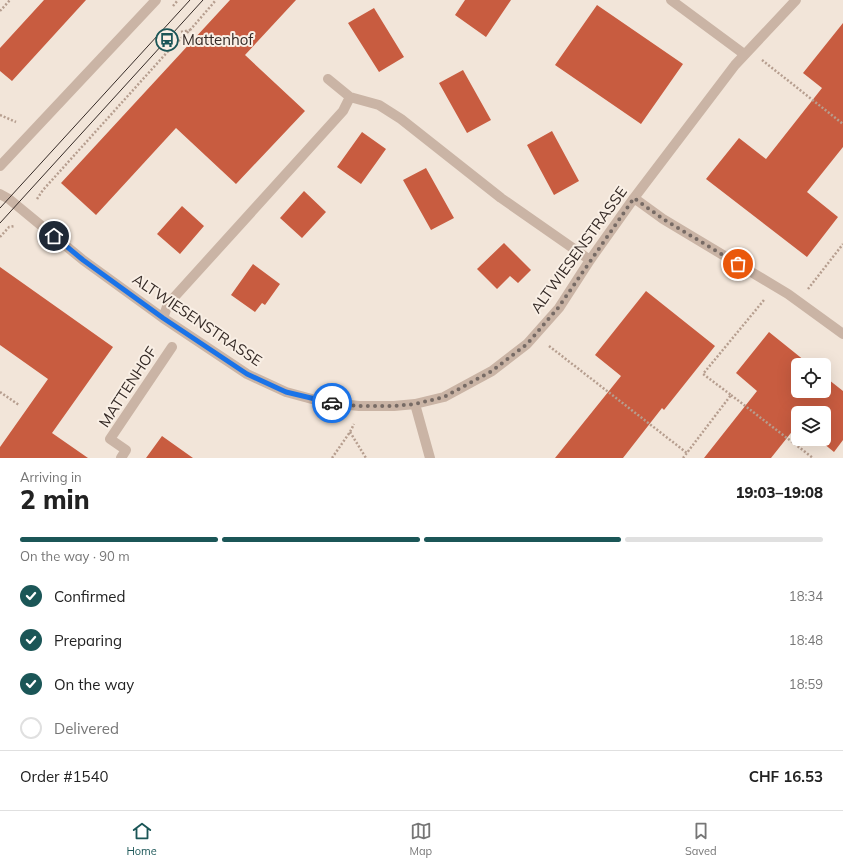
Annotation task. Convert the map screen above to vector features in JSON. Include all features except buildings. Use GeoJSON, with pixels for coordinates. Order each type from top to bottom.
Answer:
{"type":"FeatureCollection","features":[{"type":"Feature","properties":{"kind":"street"},"geometry":{"type":"LineString","coordinates":[[0,166],[156,0]]}},
{"type":"Feature","properties":{"kind":"street"},"geometry":{"type":"LineString","coordinates":[[671,0],[744,54]]}},
{"type":"Feature","properties":{"kind":"street","name":"ALTWIESENSTRASSE"},"geometry":{"type":"LineString","coordinates":[[0,194],[9,199],[83,260],[163,318],[247,374],[286,392],[323,402],[359,406],[394,406],[415,404],[444,397],[492,371],[527,344],[558,308],[634,198],[744,54],[796,0]]}},
{"type":"Feature","properties":{"kind":"street"},"geometry":{"type":"LineString","coordinates":[[328,79],[350,97],[379,105],[401,119],[501,198],[590,260]]}},
{"type":"Feature","properties":{"kind":"street"},"geometry":{"type":"LineString","coordinates":[[163,318],[168,304],[343,111],[350,97]]}},
{"type":"Feature","properties":{"kind":"street"},"geometry":{"type":"LineString","coordinates":[[634,198],[663,219],[788,294],[843,334]]}},
{"type":"Feature","properties":{"kind":"street","name":"MATTENHOF"},"geometry":{"type":"LineString","coordinates":[[121,458],[126,450],[110,439],[172,347]]}},
{"type":"Feature","properties":{"kind":"street"},"geometry":{"type":"LineString","coordinates":[[415,404],[430,458]]}},
{"type":"Feature","properties":{"kind":"path"},"geometry":{"type":"LineString","coordinates":[[0,11],[10,0]]}},
{"type":"Feature","properties":{"kind":"path"},"geometry":{"type":"LineString","coordinates":[[38,203],[36,198],[43,190],[216,0]]}},
{"type":"Feature","properties":{"kind":"path"},"geometry":{"type":"LineString","coordinates":[[180,32],[191,29]]}},
{"type":"Feature","properties":{"kind":"path"},"geometry":{"type":"LineString","coordinates":[[760,58],[843,124]]}},
{"type":"Feature","properties":{"kind":"path"},"geometry":{"type":"LineString","coordinates":[[0,115],[16,122]]}},
{"type":"Feature","properties":{"kind":"path"},"geometry":{"type":"LineString","coordinates":[[0,237],[9,227],[18,226]]}},
{"type":"Feature","properties":{"kind":"path"},"geometry":{"type":"LineString","coordinates":[[808,289],[843,244]]}},
{"type":"Feature","properties":{"kind":"path"},"geometry":{"type":"LineString","coordinates":[[764,299],[703,374],[813,458]]}},
{"type":"Feature","properties":{"kind":"path"},"geometry":{"type":"LineString","coordinates":[[549,346],[687,453]]}},
{"type":"Feature","properties":{"kind":"path"},"geometry":{"type":"LineString","coordinates":[[0,392],[19,405]]}},
{"type":"Feature","properties":{"kind":"path"},"geometry":{"type":"LineString","coordinates":[[683,458],[731,395]]}},
{"type":"Feature","properties":{"kind":"path"},"geometry":{"type":"LineString","coordinates":[[332,458],[354,424]]}},
{"type":"Feature","properties":{"kind":"path"},"geometry":{"type":"LineString","coordinates":[[350,432],[366,458]]}},
{"type":"Feature","properties":{"kind":"tram line"},"geometry":{"type":"LineString","coordinates":[[0,208],[190,0]]}},
{"type":"Feature","properties":{"kind":"tram line"},"geometry":{"type":"LineString","coordinates":[[0,223],[203,0]]}},
{"type":"Feature","properties":{"kind":"way so far"},"geometry":{"type":"LineString","coordinates":[[332,403],[359,406],[394,406],[415,404],[444,397],[492,371],[527,344],[558,308],[634,198],[663,219],[738,264]]}},
{"type":"Feature","properties":{"kind":"place","name":"Mattenhof"},"geometry":{"type":"Point","coordinates":[167,40]}},
{"type":"Feature","properties":{"kind":"route"},"geometry":{"type":"LineString","coordinates":[[54,236],[83,260],[163,318],[247,374],[286,392],[332,403]]}}]}
